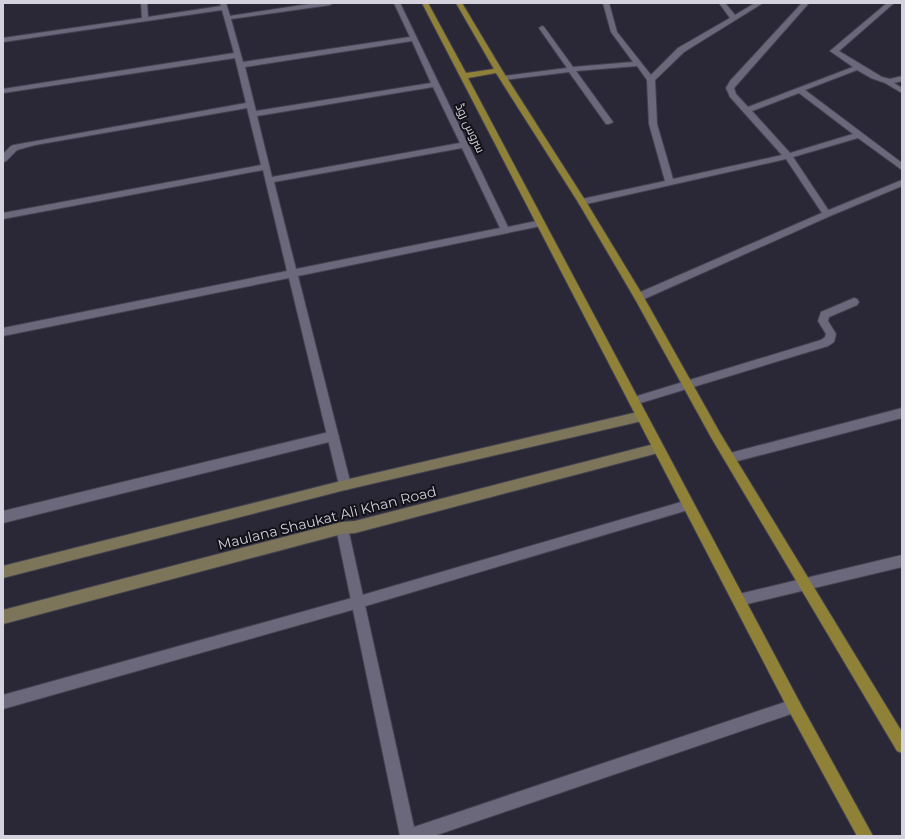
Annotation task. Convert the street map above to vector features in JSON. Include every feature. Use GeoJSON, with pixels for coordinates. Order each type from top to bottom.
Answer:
{"type":"FeatureCollection","features":[{"type":"Feature","properties":{"kind":"main road"},"geometry":{"type":"LineString","coordinates":[[425,3],[738,600],[865,836]]}},
{"type":"Feature","properties":{"kind":"main road"},"geometry":{"type":"LineString","coordinates":[[459,3],[501,74],[582,202],[639,297],[730,458],[902,746]]}},
{"type":"Feature","properties":{"kind":"main road"},"geometry":{"type":"LineString","coordinates":[[464,76],[501,74]]}},
{"type":"Feature","properties":{"kind":"main road","name":"Maulana Shaukat Ali Khan Road"},"geometry":{"type":"LineString","coordinates":[[3,572],[345,485],[642,416]]}},
{"type":"Feature","properties":{"kind":"main road","name":"Maulana Shaukat Ali Khan Road"},"geometry":{"type":"LineString","coordinates":[[3,618],[342,528],[355,527],[658,448]]}},
{"type":"Feature","properties":{"kind":"street"},"geometry":{"type":"LineString","coordinates":[[144,3],[145,20]]}},
{"type":"Feature","properties":{"kind":"street"},"geometry":{"type":"LineString","coordinates":[[226,18],[330,3]]}},
{"type":"Feature","properties":{"kind":"street","name":"سروس روڈ"},"geometry":{"type":"LineString","coordinates":[[397,3],[505,229]]}},
{"type":"Feature","properties":{"kind":"street"},"geometry":{"type":"LineString","coordinates":[[606,3],[614,32],[637,64],[651,80],[653,124],[670,182]]}},
{"type":"Feature","properties":{"kind":"street"},"geometry":{"type":"LineString","coordinates":[[722,3],[734,18]]}},
{"type":"Feature","properties":{"kind":"street"},"geometry":{"type":"LineString","coordinates":[[651,80],[681,50],[760,3]]}},
{"type":"Feature","properties":{"kind":"street"},"geometry":{"type":"LineString","coordinates":[[806,3],[730,88],[733,95],[788,156],[827,214]]}},
{"type":"Feature","properties":{"kind":"street"},"geometry":{"type":"LineString","coordinates":[[891,3],[834,51],[881,80],[895,82],[902,78]]}},
{"type":"Feature","properties":{"kind":"street"},"geometry":{"type":"LineString","coordinates":[[3,40],[145,20],[223,6],[238,55],[345,485]]}},
{"type":"Feature","properties":{"kind":"street"},"geometry":{"type":"LineString","coordinates":[[542,28],[609,122]]}},
{"type":"Feature","properties":{"kind":"street"},"geometry":{"type":"LineString","coordinates":[[240,65],[414,39]]}},
{"type":"Feature","properties":{"kind":"street"},"geometry":{"type":"LineString","coordinates":[[3,91],[238,55]]}},
{"type":"Feature","properties":{"kind":"street"},"geometry":{"type":"LineString","coordinates":[[501,74],[637,64]]}},
{"type":"Feature","properties":{"kind":"street"},"geometry":{"type":"LineString","coordinates":[[748,110],[858,67]]}},
{"type":"Feature","properties":{"kind":"street"},"geometry":{"type":"LineString","coordinates":[[888,82],[902,92]]}},
{"type":"Feature","properties":{"kind":"street"},"geometry":{"type":"LineString","coordinates":[[3,159],[14,148],[35,143],[251,110],[436,84]]}},
{"type":"Feature","properties":{"kind":"street"},"geometry":{"type":"LineString","coordinates":[[800,90],[858,135],[902,166]]}},
{"type":"Feature","properties":{"kind":"street"},"geometry":{"type":"LineString","coordinates":[[582,202],[788,156],[858,135]]}},
{"type":"Feature","properties":{"kind":"street"},"geometry":{"type":"LineString","coordinates":[[269,180],[464,145]]}},
{"type":"Feature","properties":{"kind":"street"},"geometry":{"type":"LineString","coordinates":[[3,216],[266,167]]}},
{"type":"Feature","properties":{"kind":"street"},"geometry":{"type":"LineString","coordinates":[[639,297],[827,214],[902,183]]}},
{"type":"Feature","properties":{"kind":"street"},"geometry":{"type":"LineString","coordinates":[[3,332],[541,222]]}},
{"type":"Feature","properties":{"kind":"street"},"geometry":{"type":"LineString","coordinates":[[634,401],[824,343],[830,339],[831,334],[823,321],[825,315],[854,302]]}},
{"type":"Feature","properties":{"kind":"street"},"geometry":{"type":"LineString","coordinates":[[730,458],[902,413]]}},
{"type":"Feature","properties":{"kind":"street"},"geometry":{"type":"LineString","coordinates":[[3,517],[333,436]]}},
{"type":"Feature","properties":{"kind":"street"},"geometry":{"type":"LineString","coordinates":[[3,702],[359,602],[688,505]]}},
{"type":"Feature","properties":{"kind":"street"},"geometry":{"type":"LineString","coordinates":[[342,528],[408,836]]}},
{"type":"Feature","properties":{"kind":"street"},"geometry":{"type":"LineString","coordinates":[[738,600],[902,562]]}},
{"type":"Feature","properties":{"kind":"street"},"geometry":{"type":"LineString","coordinates":[[411,836],[794,706]]}}]}
